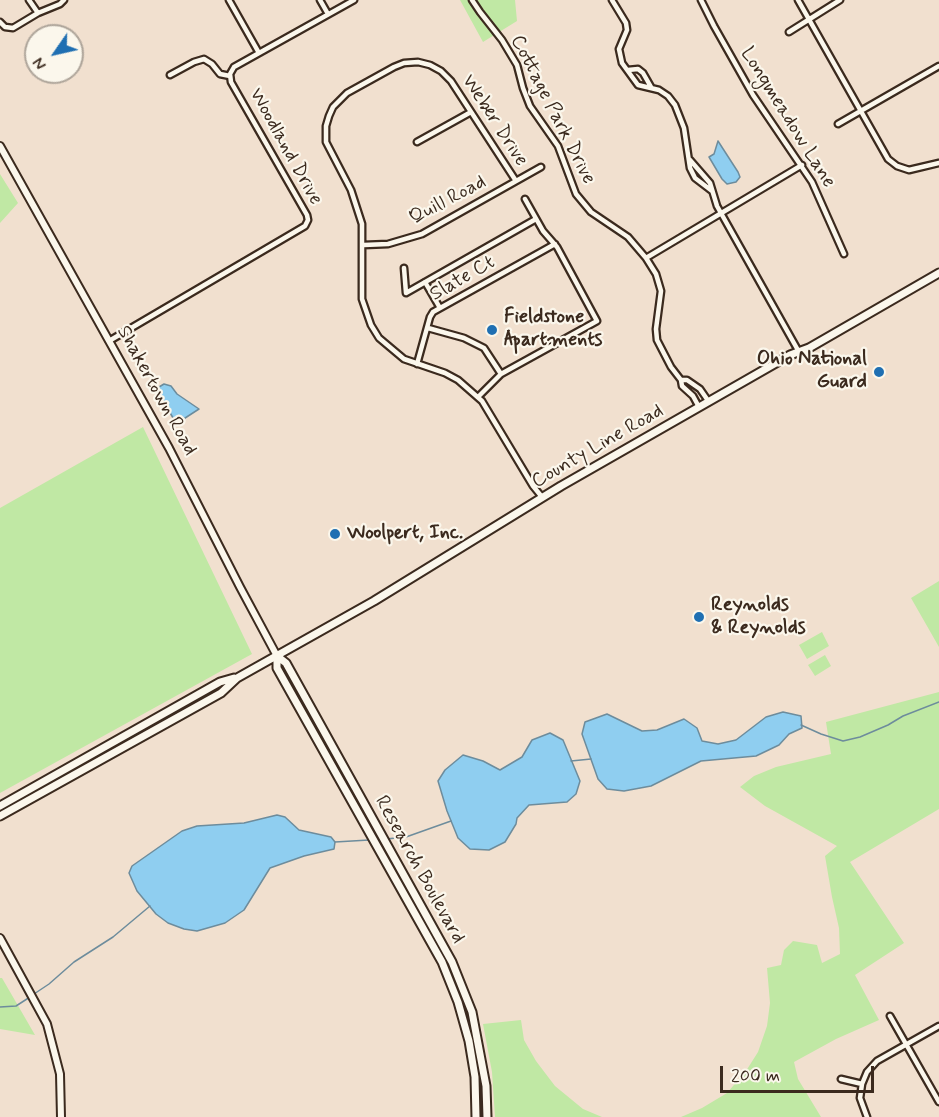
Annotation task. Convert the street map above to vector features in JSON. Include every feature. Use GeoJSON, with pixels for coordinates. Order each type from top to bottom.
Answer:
{"type":"FeatureCollection","features":[{"type":"Feature","properties":{"kind":"main road","name":"County Line Road"},"geometry":{"type":"LineString","coordinates":[[277,656],[374,601],[542,497],[939,273]]}},
{"type":"Feature","properties":{"kind":"main road"},"geometry":{"type":"LineString","coordinates":[[0,816],[221,693],[237,678],[277,656]]}},
{"type":"Feature","properties":{"kind":"main road","name":"Research Boulevard"},"geometry":{"type":"LineString","coordinates":[[277,656],[286,663],[452,962],[472,1012],[486,1086],[487,1117]]}},
{"type":"Feature","properties":{"kind":"main road","name":"Research Boulevard"},"geometry":{"type":"LineString","coordinates":[[277,656],[277,668],[442,962],[458,1002],[472,1061],[476,1117]]}},
{"type":"Feature","properties":{"kind":"main road"},"geometry":{"type":"LineString","coordinates":[[0,806],[220,682],[237,678]]}},
{"type":"Feature","properties":{"kind":"main road"},"geometry":{"type":"LineString","coordinates":[[116,740],[120,748]]}},
{"type":"Feature","properties":{"kind":"street"},"geometry":{"type":"LineString","coordinates":[[29,0],[38,13]]}},
{"type":"Feature","properties":{"kind":"street"},"geometry":{"type":"LineString","coordinates":[[0,22],[5,27],[13,28],[64,0]]}},
{"type":"Feature","properties":{"kind":"street"},"geometry":{"type":"LineString","coordinates":[[229,0],[259,53]]}},
{"type":"Feature","properties":{"kind":"street"},"geometry":{"type":"LineString","coordinates":[[320,0],[328,14]]}},
{"type":"Feature","properties":{"kind":"street"},"geometry":{"type":"LineString","coordinates":[[171,75],[204,59],[208,60],[220,74],[230,75],[234,67],[354,0]]}},
{"type":"Feature","properties":{"kind":"street","name":"Cottage Park Drive"},"geometry":{"type":"LineString","coordinates":[[472,0],[502,40],[517,65],[530,106],[558,146],[576,194],[591,212],[628,237],[656,274],[661,291],[656,329],[657,340],[675,374],[681,380],[682,386],[693,396],[700,408]]}},
{"type":"Feature","properties":{"kind":"street"},"geometry":{"type":"LineString","coordinates":[[612,0],[626,23],[627,30],[619,49],[622,63],[638,85],[645,88],[651,87]]}},
{"type":"Feature","properties":{"kind":"street","name":"Longmeadow Lane"},"geometry":{"type":"LineString","coordinates":[[701,0],[753,95],[802,165],[818,193],[843,254]]}},
{"type":"Feature","properties":{"kind":"street"},"geometry":{"type":"LineString","coordinates":[[798,0],[886,156],[894,164],[909,170],[939,163]]}},
{"type":"Feature","properties":{"kind":"street"},"geometry":{"type":"LineString","coordinates":[[789,32],[840,0]]}},
{"type":"Feature","properties":{"kind":"street","name":"Weber Drive"},"geometry":{"type":"LineString","coordinates":[[516,181],[451,81],[436,68],[418,62],[394,66],[347,93],[333,108],[326,126],[326,142],[357,205],[364,245],[362,299],[366,314],[379,338],[404,359],[445,373],[458,380],[478,397],[492,415],[533,486],[542,497]]}},
{"type":"Feature","properties":{"kind":"street"},"geometry":{"type":"LineString","coordinates":[[838,123],[939,66]]}},
{"type":"Feature","properties":{"kind":"street"},"geometry":{"type":"LineString","coordinates":[[628,70],[638,69],[651,87],[668,96],[681,117],[690,168],[696,178],[712,191]]}},
{"type":"Feature","properties":{"kind":"street","name":"Woodland Drive"},"geometry":{"type":"LineString","coordinates":[[109,341],[298,232],[307,222],[307,215],[236,91],[230,75]]}},
{"type":"Feature","properties":{"kind":"street"},"geometry":{"type":"LineString","coordinates":[[417,142],[471,112]]}},
{"type":"Feature","properties":{"kind":"street","name":"Shakertown Road"},"geometry":{"type":"LineString","coordinates":[[0,146],[170,448],[277,656]]}},
{"type":"Feature","properties":{"kind":"street"},"geometry":{"type":"LineString","coordinates":[[688,159],[710,183],[722,213],[799,351]]}},
{"type":"Feature","properties":{"kind":"street"},"geometry":{"type":"LineString","coordinates":[[646,258],[802,165]]}},
{"type":"Feature","properties":{"kind":"street","name":"Quill Road"},"geometry":{"type":"LineString","coordinates":[[364,245],[388,244],[422,234],[542,166]]}},
{"type":"Feature","properties":{"kind":"street"},"geometry":{"type":"LineString","coordinates":[[478,397],[501,374],[597,321],[555,244],[543,231],[525,199]]}},
{"type":"Feature","properties":{"kind":"street"},"geometry":{"type":"LineString","coordinates":[[405,268],[406,293],[536,219]]}},
{"type":"Feature","properties":{"kind":"street","name":"Slate Ct"},"geometry":{"type":"LineString","coordinates":[[417,364],[430,317],[440,308],[555,244]]}},
{"type":"Feature","properties":{"kind":"street"},"geometry":{"type":"LineString","coordinates":[[426,282],[440,308]]}},
{"type":"Feature","properties":{"kind":"street"},"geometry":{"type":"LineString","coordinates":[[428,328],[464,338],[484,348],[501,374]]}},
{"type":"Feature","properties":{"kind":"street","name":"Cottage Park Drive"},"geometry":{"type":"LineString","coordinates":[[681,380],[687,380],[700,389],[709,402]]}},
{"type":"Feature","properties":{"kind":"street"},"geometry":{"type":"LineString","coordinates":[[0,939],[39,1007],[53,1045],[60,1074],[61,1117]]}},
{"type":"Feature","properties":{"kind":"street"},"geometry":{"type":"LineString","coordinates":[[890,1016],[939,1102]]}},
{"type":"Feature","properties":{"kind":"street"},"geometry":{"type":"LineString","coordinates":[[867,1117],[860,1098],[862,1084],[872,1065],[939,1026]]}},
{"type":"Feature","properties":{"kind":"street"},"geometry":{"type":"LineString","coordinates":[[841,1079],[862,1084]]}},
{"type":"Feature","properties":{"kind":"green space"},"geometry":{"type":"Polygon","coordinates":[[[460,0],[515,0],[517,21],[483,42],[460,0]]]}},
{"type":"Feature","properties":{"kind":"green space"},"geometry":{"type":"Polygon","coordinates":[[[0,174],[18,203],[0,223],[0,174]]]}},
{"type":"Feature","properties":{"kind":"green space"},"geometry":{"type":"Polygon","coordinates":[[[143,427],[252,654],[0,793],[0,508],[143,427]]]}},
{"type":"Feature","properties":{"kind":"green space"},"geometry":{"type":"Polygon","coordinates":[[[939,581],[939,647],[911,598],[939,581]]]}},
{"type":"Feature","properties":{"kind":"green space"},"geometry":{"type":"Polygon","coordinates":[[[822,632],[829,646],[807,659],[799,645],[822,632]]]}},
{"type":"Feature","properties":{"kind":"green space"},"geometry":{"type":"Polygon","coordinates":[[[825,655],[831,666],[815,676],[808,665],[825,655]]]}},
{"type":"Feature","properties":{"kind":"green space"},"geometry":{"type":"Polygon","coordinates":[[[939,692],[939,809],[850,862],[904,943],[855,975],[879,1020],[836,1039],[794,1062],[798,1079],[821,1117],[681,1117],[727,1093],[746,1071],[758,1052],[767,1026],[770,1003],[767,968],[781,965],[784,950],[793,941],[817,945],[822,963],[840,954],[839,928],[825,856],[837,846],[765,806],[740,787],[754,776],[776,767],[831,754],[826,722],[939,692]]]}},
{"type":"Feature","properties":{"kind":"green space"},"geometry":{"type":"Polygon","coordinates":[[[0,978],[2,978],[35,1035],[0,1029],[0,978]]]}},
{"type":"Feature","properties":{"kind":"green space"},"geometry":{"type":"Polygon","coordinates":[[[521,1020],[524,1040],[555,1086],[583,1109],[602,1117],[495,1117],[492,1072],[483,1024],[521,1020]]]}},
{"type":"Feature","properties":{"kind":"water"},"geometry":{"type":"Polygon","coordinates":[[[718,141],[738,172],[740,177],[736,182],[727,184],[709,157],[714,154],[718,141]]]}},
{"type":"Feature","properties":{"kind":"water"},"geometry":{"type":"Polygon","coordinates":[[[164,384],[171,386],[177,394],[199,409],[182,420],[175,421],[159,395],[159,387],[164,384]]]}},
{"type":"Feature","properties":{"kind":"water"},"geometry":{"type":"Polygon","coordinates":[[[783,712],[801,716],[802,728],[789,734],[779,745],[756,756],[701,761],[651,786],[624,791],[607,789],[598,779],[582,734],[585,722],[607,714],[642,731],[657,730],[684,719],[697,728],[702,741],[718,744],[736,740],[766,717],[783,712]]]}},
{"type":"Feature","properties":{"kind":"water"},"geometry":{"type":"Polygon","coordinates":[[[550,733],[563,740],[580,781],[576,794],[567,802],[529,805],[517,818],[505,842],[489,850],[470,849],[458,838],[447,811],[438,781],[445,770],[463,755],[483,761],[500,770],[522,757],[532,740],[550,733]]]}},
{"type":"Feature","properties":{"kind":"water"},"geometry":{"type":"Polygon","coordinates":[[[277,815],[285,817],[299,830],[331,837],[335,842],[334,849],[304,856],[270,868],[244,910],[225,923],[197,931],[184,929],[168,923],[156,914],[137,891],[129,873],[132,866],[182,831],[197,826],[244,823],[277,815]]]}},
{"type":"Feature","properties":{"kind":"waterway"},"geometry":{"type":"LineString","coordinates":[[801,725],[843,741],[860,737],[939,702]]}},
{"type":"Feature","properties":{"kind":"waterway"},"geometry":{"type":"LineString","coordinates":[[571,761],[591,759]]}},
{"type":"Feature","properties":{"kind":"waterway"},"geometry":{"type":"LineString","coordinates":[[386,839],[406,837],[451,821]]}},
{"type":"Feature","properties":{"kind":"waterway"},"geometry":{"type":"LineString","coordinates":[[335,842],[369,840]]}},
{"type":"Feature","properties":{"kind":"waterway"},"geometry":{"type":"LineString","coordinates":[[34,994],[74,962],[113,937],[150,906]]}},
{"type":"Feature","properties":{"kind":"waterway"},"geometry":{"type":"LineString","coordinates":[[0,1007],[16,1006],[30,997]]}},
{"type":"Feature","properties":{"kind":"place","name":"Fieldstone Apartments"},"geometry":{"type":"Point","coordinates":[492,330]}},
{"type":"Feature","properties":{"kind":"place","name":"Ohio National Guard"},"geometry":{"type":"Point","coordinates":[879,372]}},
{"type":"Feature","properties":{"kind":"place","name":"Woolpert, Inc."},"geometry":{"type":"Point","coordinates":[335,534]}},
{"type":"Feature","properties":{"kind":"place","name":"Reynolds & Reynolds"},"geometry":{"type":"Point","coordinates":[699,617]}}]}
